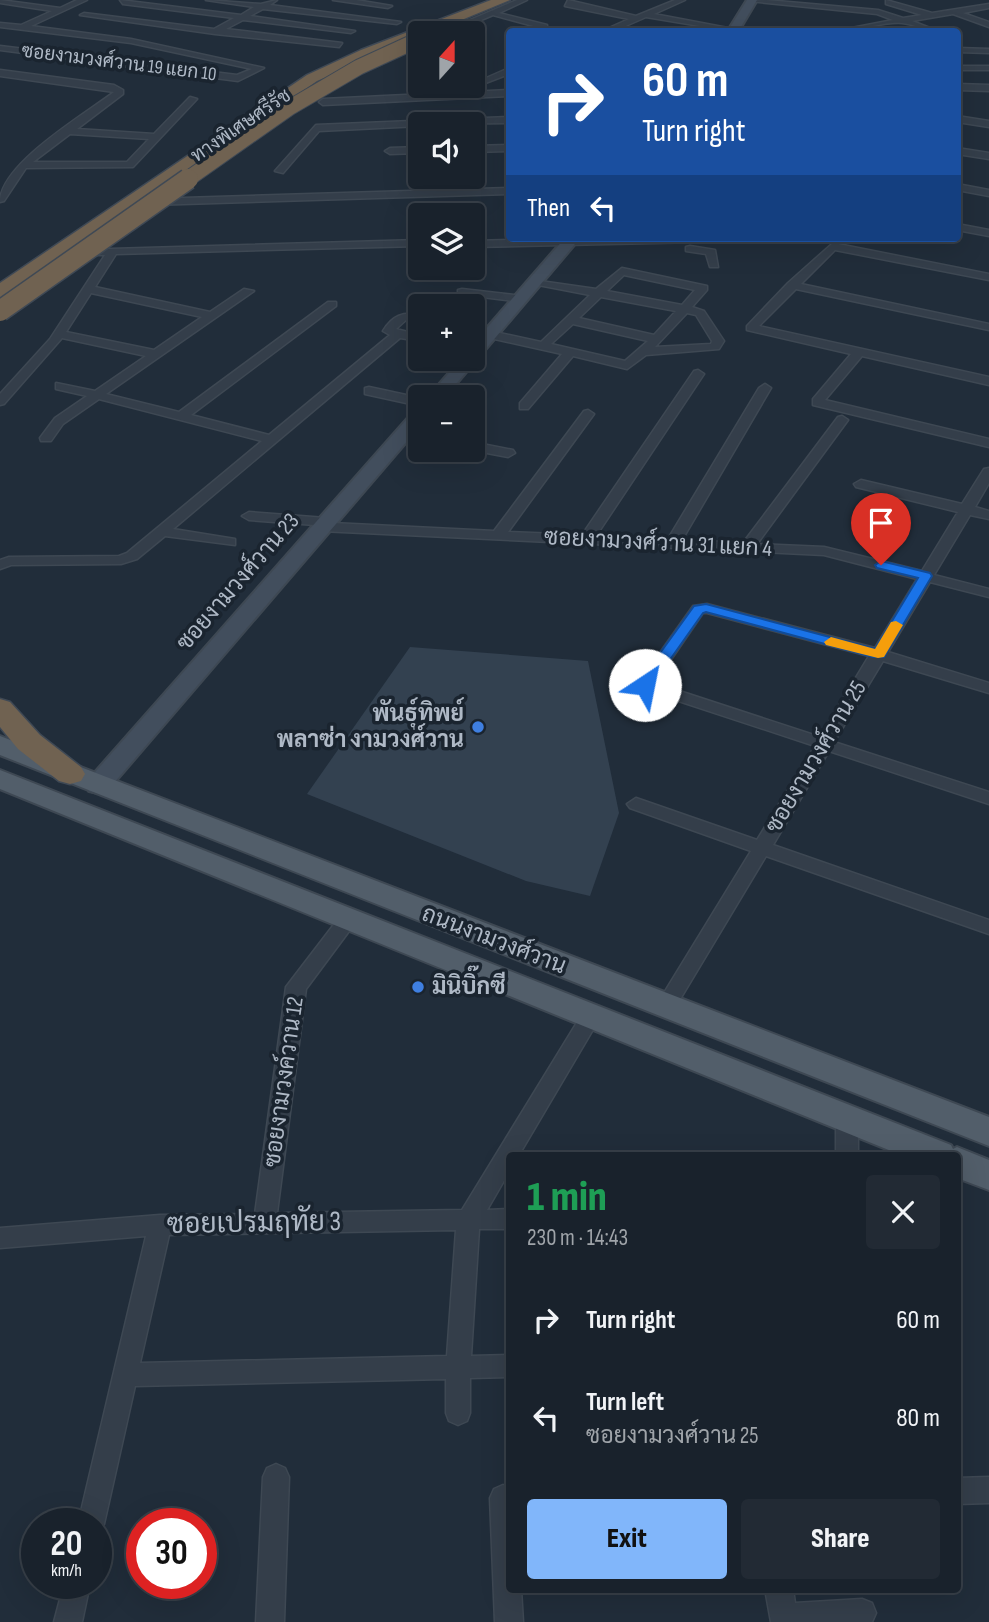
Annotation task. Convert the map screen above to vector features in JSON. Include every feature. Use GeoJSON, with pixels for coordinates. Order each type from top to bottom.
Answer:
{"type":"FeatureCollection","features":[{"type":"Feature","properties":{"kind":"highway","name":"ทางพิเศษศรีรัช"},"geometry":{"type":"LineString","coordinates":[[0,292],[312,78],[366,52],[503,0]]}},
{"type":"Feature","properties":{"kind":"highway"},"geometry":{"type":"LineString","coordinates":[[464,21],[516,0]]}},
{"type":"Feature","properties":{"kind":"highway","name":"ทางพิเศษศรีรัช"},"geometry":{"type":"LineString","coordinates":[[0,310],[141,208],[320,88],[408,47]]}},
{"type":"Feature","properties":{"kind":"highway"},"geometry":{"type":"LineString","coordinates":[[0,275],[248,111],[312,78]]}},
{"type":"Feature","properties":{"kind":"highway"},"geometry":{"type":"LineString","coordinates":[[0,333],[107,248],[141,208]]}},
{"type":"Feature","properties":{"kind":"highway"},"geometry":{"type":"LineString","coordinates":[[0,708],[29,742],[69,774]]}},
{"type":"Feature","properties":{"kind":"main road","name":"ถนนงามวงศ์วาน"},"geometry":{"type":"LineString","coordinates":[[0,746],[989,1132]]}},
{"type":"Feature","properties":{"kind":"main road","name":"ถนนงามวงศ์วาน"},"geometry":{"type":"LineString","coordinates":[[0,779],[932,1152]]}},
{"type":"Feature","properties":{"kind":"main road"},"geometry":{"type":"LineString","coordinates":[[961,1164],[989,1175]]}},
{"type":"Feature","properties":{"kind":"street"},"geometry":{"type":"LineString","coordinates":[[10,34],[83,0]]}},
{"type":"Feature","properties":{"kind":"street"},"geometry":{"type":"LineString","coordinates":[[210,0],[397,22]]}},
{"type":"Feature","properties":{"kind":"street"},"geometry":{"type":"LineString","coordinates":[[220,31],[273,0]]}},
{"type":"Feature","properties":{"kind":"street"},"geometry":{"type":"LineString","coordinates":[[337,0],[388,6]]}},
{"type":"Feature","properties":{"kind":"street"},"geometry":{"type":"LineString","coordinates":[[473,21],[523,0]]}},
{"type":"Feature","properties":{"kind":"street"},"geometry":{"type":"LineString","coordinates":[[573,0],[568,4],[635,18]]}},
{"type":"Feature","properties":{"kind":"street"},"geometry":{"type":"LineString","coordinates":[[612,28],[681,0]]}},
{"type":"Feature","properties":{"kind":"street"},"geometry":{"type":"LineString","coordinates":[[730,28],[752,0],[866,10],[905,19],[926,28]]}},
{"type":"Feature","properties":{"kind":"street"},"geometry":{"type":"LineString","coordinates":[[0,1],[61,10]]}},
{"type":"Feature","properties":{"kind":"street"},"geometry":{"type":"LineString","coordinates":[[123,2],[351,31]]}},
{"type":"Feature","properties":{"kind":"street"},"geometry":{"type":"LineString","coordinates":[[889,2],[930,16]]}},
{"type":"Feature","properties":{"kind":"street"},"geometry":{"type":"LineString","coordinates":[[655,3],[668,5]]}},
{"type":"Feature","properties":{"kind":"street"},"geometry":{"type":"LineString","coordinates":[[857,28],[930,16],[952,8],[989,6]]}},
{"type":"Feature","properties":{"kind":"street"},"geometry":{"type":"LineString","coordinates":[[952,8],[989,25]]}},
{"type":"Feature","properties":{"kind":"street"},"geometry":{"type":"LineString","coordinates":[[492,13],[544,27],[542,28]]}},
{"type":"Feature","properties":{"kind":"street"},"geometry":{"type":"LineString","coordinates":[[83,15],[209,32],[339,45]]}},
{"type":"Feature","properties":{"kind":"street"},"geometry":{"type":"LineString","coordinates":[[646,15],[717,28]]}},
{"type":"Feature","properties":{"kind":"street"},"geometry":{"type":"LineString","coordinates":[[0,25],[21,28]]}},
{"type":"Feature","properties":{"kind":"street","name":"ซอยงามวงศ์วาน 19 แยก 10"},"geometry":{"type":"LineString","coordinates":[[0,48],[238,78],[260,68],[131,41],[21,28]]}},
{"type":"Feature","properties":{"kind":"street"},"geometry":{"type":"LineString","coordinates":[[264,47],[260,43],[270,37]]}},
{"type":"Feature","properties":{"kind":"street"},"geometry":{"type":"LineString","coordinates":[[961,49],[989,51]]}},
{"type":"Feature","properties":{"kind":"street"},"geometry":{"type":"LineString","coordinates":[[138,74],[149,67]]}},
{"type":"Feature","properties":{"kind":"street"},"geometry":{"type":"LineString","coordinates":[[961,68],[989,68]]}},
{"type":"Feature","properties":{"kind":"street"},"geometry":{"type":"LineString","coordinates":[[51,80],[68,70]]}},
{"type":"Feature","properties":{"kind":"street"},"geometry":{"type":"LineString","coordinates":[[485,80],[506,72]]}},
{"type":"Feature","properties":{"kind":"street"},"geometry":{"type":"LineString","coordinates":[[0,73],[114,88],[120,92],[23,165],[0,199]]}},
{"type":"Feature","properties":{"kind":"street"},"geometry":{"type":"LineString","coordinates":[[114,88],[126,81]]}},
{"type":"Feature","properties":{"kind":"street"},"geometry":{"type":"LineString","coordinates":[[961,87],[989,88]]}},
{"type":"Feature","properties":{"kind":"street"},"geometry":{"type":"LineString","coordinates":[[485,94],[506,93]]}},
{"type":"Feature","properties":{"kind":"street"},"geometry":{"type":"LineString","coordinates":[[323,102],[408,98]]}},
{"type":"Feature","properties":{"kind":"street"},"geometry":{"type":"LineString","coordinates":[[23,165],[130,165],[193,99]]}},
{"type":"Feature","properties":{"kind":"street"},"geometry":{"type":"LineString","coordinates":[[280,171],[316,128],[506,120]]}},
{"type":"Feature","properties":{"kind":"street"},"geometry":{"type":"LineString","coordinates":[[961,120],[989,124]]}},
{"type":"Feature","properties":{"kind":"street"},"geometry":{"type":"LineString","coordinates":[[67,131],[156,137]]}},
{"type":"Feature","properties":{"kind":"street"},"geometry":{"type":"LineString","coordinates":[[485,149],[506,148]]}},
{"type":"Feature","properties":{"kind":"street"},"geometry":{"type":"LineString","coordinates":[[390,151],[408,150]]}},
{"type":"Feature","properties":{"kind":"street"},"geometry":{"type":"LineString","coordinates":[[961,152],[989,156]]}},
{"type":"Feature","properties":{"kind":"street"},"geometry":{"type":"LineString","coordinates":[[0,176],[15,175]]}},
{"type":"Feature","properties":{"kind":"street"},"geometry":{"type":"LineString","coordinates":[[961,188],[989,193]]}},
{"type":"Feature","properties":{"kind":"street"},"geometry":{"type":"LineString","coordinates":[[0,301],[70,252],[141,208],[506,191]]}},
{"type":"Feature","properties":{"kind":"street"},"geometry":{"type":"LineString","coordinates":[[961,228],[989,233]]}},
{"type":"Feature","properties":{"kind":"street"},"geometry":{"type":"LineString","coordinates":[[485,243],[522,242]]}},
{"type":"Feature","properties":{"kind":"street"},"geometry":{"type":"LineString","coordinates":[[485,342],[569,242]]}},
{"type":"Feature","properties":{"kind":"street"},"geometry":{"type":"LineString","coordinates":[[680,242],[682,247],[711,252],[714,265]]}},
{"type":"Feature","properties":{"kind":"street"},"geometry":{"type":"LineString","coordinates":[[70,252],[408,243]]}},
{"type":"Feature","properties":{"kind":"street"},"geometry":{"type":"LineString","coordinates":[[989,277],[832,246],[751,328],[989,381]]}},
{"type":"Feature","properties":{"kind":"street"},"geometry":{"type":"LineString","coordinates":[[0,401],[58,334],[112,252]]}},
{"type":"Feature","properties":{"kind":"street"},"geometry":{"type":"LineString","coordinates":[[485,333],[492,334],[543,346],[627,365],[646,351],[703,288],[626,270],[543,346]]}},
{"type":"Feature","properties":{"kind":"street"},"geometry":{"type":"LineString","coordinates":[[537,282],[700,313],[718,341],[716,347],[646,351]]}},
{"type":"Feature","properties":{"kind":"street"},"geometry":{"type":"LineString","coordinates":[[792,285],[989,327]]}},
{"type":"Feature","properties":{"kind":"street"},"geometry":{"type":"LineString","coordinates":[[88,289],[211,316]]}},
{"type":"Feature","properties":{"kind":"street"},"geometry":{"type":"LineString","coordinates":[[46,438],[59,421],[248,290]]}},
{"type":"Feature","properties":{"kind":"street"},"geometry":{"type":"LineString","coordinates":[[462,292],[522,299]]}},
{"type":"Feature","properties":{"kind":"street"},"geometry":{"type":"LineString","coordinates":[[182,416],[332,304]]}},
{"type":"Feature","properties":{"kind":"street"},"geometry":{"type":"LineString","coordinates":[[408,315],[393,322],[389,331],[408,336]]}},
{"type":"Feature","properties":{"kind":"street"},"geometry":{"type":"LineString","coordinates":[[571,320],[657,339]]}},
{"type":"Feature","properties":{"kind":"street"},"geometry":{"type":"LineString","coordinates":[[58,334],[155,354]]}},
{"type":"Feature","properties":{"kind":"street"},"geometry":{"type":"LineString","coordinates":[[0,565],[9,561],[127,559],[398,334]]}},
{"type":"Feature","properties":{"kind":"street"},"geometry":{"type":"LineString","coordinates":[[524,406],[570,352]]}},
{"type":"Feature","properties":{"kind":"street"},"geometry":{"type":"LineString","coordinates":[[859,352],[817,402],[989,443]]}},
{"type":"Feature","properties":{"kind":"street"},"geometry":{"type":"LineString","coordinates":[[447,385],[459,371]]}},
{"type":"Feature","properties":{"kind":"street"},"geometry":{"type":"LineString","coordinates":[[587,540],[698,374]]}},
{"type":"Feature","properties":{"kind":"street"},"geometry":{"type":"LineString","coordinates":[[61,386],[271,439]]}},
{"type":"Feature","properties":{"kind":"street"},"geometry":{"type":"LineString","coordinates":[[673,543],[765,388]]}},
{"type":"Feature","properties":{"kind":"street"},"geometry":{"type":"LineString","coordinates":[[369,391],[408,399]]}},
{"type":"Feature","properties":{"kind":"street"},"geometry":{"type":"LineString","coordinates":[[498,535],[588,414]]}},
{"type":"Feature","properties":{"kind":"street"},"geometry":{"type":"LineString","coordinates":[[747,547],[842,420]]}},
{"type":"Feature","properties":{"kind":"street","name":"ซอยงามวงศ์วาน 23"},"geometry":{"type":"LineString","coordinates":[[98,785],[323,524],[408,439]]}},
{"type":"Feature","properties":{"kind":"street"},"geometry":{"type":"LineString","coordinates":[[485,449],[508,453]]}},
{"type":"Feature","properties":{"kind":"street","name":"ซอยงามวงศ์วาน 25"},"geometry":{"type":"LineString","coordinates":[[666,1006],[989,472]]}},
{"type":"Feature","properties":{"kind":"street"},"geometry":{"type":"LineString","coordinates":[[861,484],[989,515]]}},
{"type":"Feature","properties":{"kind":"street","name":"ซอยงามวงศ์วาน 31 แยก 4"},"geometry":{"type":"LineString","coordinates":[[249,516],[323,524],[498,535],[824,551],[989,593]]}},
{"type":"Feature","properties":{"kind":"street"},"geometry":{"type":"LineString","coordinates":[[160,531],[230,542]]}},
{"type":"Feature","properties":{"kind":"street"},"geometry":{"type":"LineString","coordinates":[[989,688],[878,654],[706,608],[698,609],[645,682],[647,688],[989,798]]}},
{"type":"Feature","properties":{"kind":"street"},"geometry":{"type":"LineString","coordinates":[[636,804],[989,927]]}},
{"type":"Feature","properties":{"kind":"street","name":"ซอยงามวงค์วาน 12"},"geometry":{"type":"LineString","coordinates":[[265,1221],[296,987],[349,919]]}},
{"type":"Feature","properties":{"kind":"street"},"geometry":{"type":"LineString","coordinates":[[509,1152],[591,1016]]}},
{"type":"Feature","properties":{"kind":"street"},"geometry":{"type":"LineString","coordinates":[[847,1118],[847,1152]]}},
{"type":"Feature","properties":{"kind":"street"},"geometry":{"type":"LineString","coordinates":[[458,1413],[458,1368],[468,1221],[506,1158]]}},
{"type":"Feature","properties":{"kind":"street","name":"ซอยเปรมฤทัย 3"},"geometry":{"type":"LineString","coordinates":[[0,1238],[160,1225],[265,1221],[506,1219]]}},
{"type":"Feature","properties":{"kind":"street"},"geometry":{"type":"LineString","coordinates":[[95,1508],[160,1225]]}},
{"type":"Feature","properties":{"kind":"street"},"geometry":{"type":"LineString","coordinates":[[126,1375],[506,1366]]}},
{"type":"Feature","properties":{"kind":"street"},"geometry":{"type":"LineString","coordinates":[[270,1622],[276,1477]]}},
{"type":"Feature","properties":{"kind":"street"},"geometry":{"type":"LineString","coordinates":[[961,1491],[989,1490]]}},
{"type":"Feature","properties":{"kind":"street"},"geometry":{"type":"LineString","coordinates":[[503,1498],[506,1560]]}},
{"type":"Feature","properties":{"kind":"street"},"geometry":{"type":"LineString","coordinates":[[508,1593],[509,1622]]}},
{"type":"Feature","properties":{"kind":"street"},"geometry":{"type":"LineString","coordinates":[[780,1593],[785,1619],[862,1613]]}},
{"type":"Feature","properties":{"kind":"street"},"geometry":{"type":"LineString","coordinates":[[68,1622],[73,1599]]}},
{"type":"Feature","properties":{"kind":"building","name":"พันธุ์ทิพย์ พลาซ่า งามวงศ์วาน"},"geometry":{"type":"Polygon","coordinates":[[[410,647],[588,661],[619,813],[590,896],[526,881],[307,794],[410,647]]]}},
{"type":"Feature","properties":{"kind":"slow traffic"},"geometry":{"type":"LineString","coordinates":[[831,642],[878,654],[896,625]]}},
{"type":"Feature","properties":{"kind":"place","name":"พันธุ์ทิพย์ พลาซ่า งามวงศ์วาน"},"geometry":{"type":"Point","coordinates":[478,727]}},
{"type":"Feature","properties":{"kind":"place","name":"มินิบิ๊กซี"},"geometry":{"type":"Point","coordinates":[418,987]}},
{"type":"Feature","properties":{"kind":"route"},"geometry":{"type":"LineString","coordinates":[[645,685],[698,609],[706,608],[878,654],[926,576],[881,565]]}}]}
